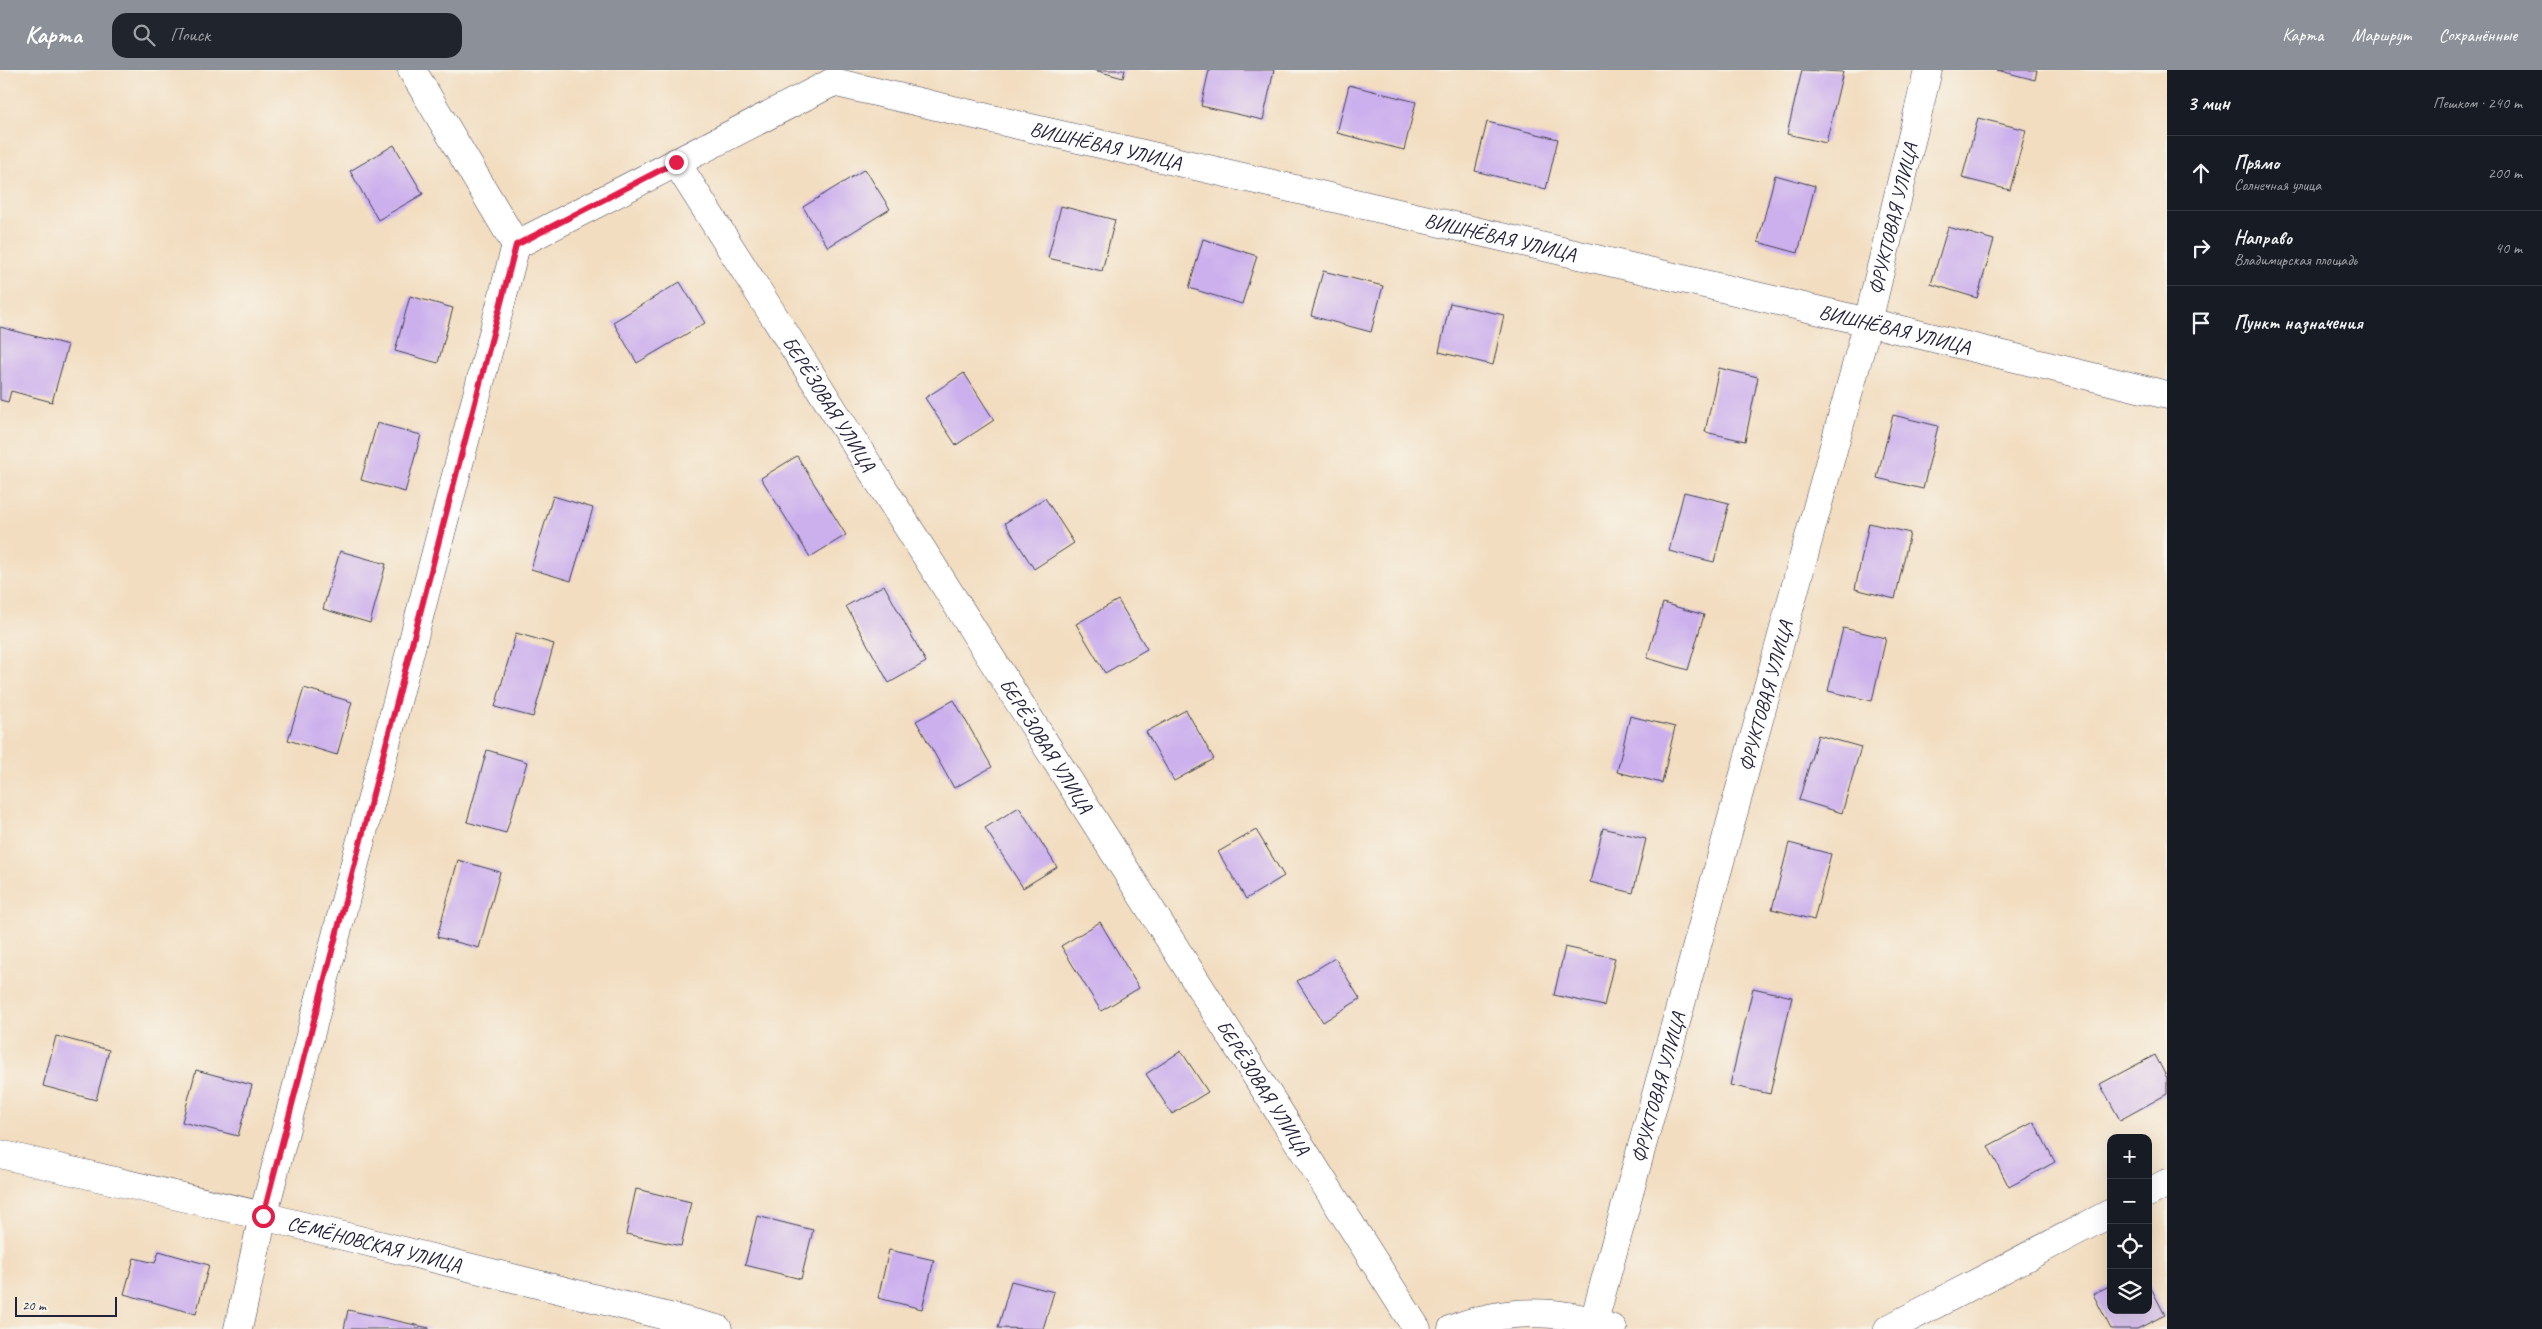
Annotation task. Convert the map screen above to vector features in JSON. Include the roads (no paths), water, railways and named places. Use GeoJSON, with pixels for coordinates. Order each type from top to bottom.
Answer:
{"type":"FeatureCollection","features":[{"type":"Feature","properties":{"kind":"street"},"geometry":{"type":"LineString","coordinates":[[238,1329],[263,1216],[516,245],[412,70]]}},
{"type":"Feature","properties":{"kind":"street","name":"ФРУКТОВАЯ УЛИЦА"},"geometry":{"type":"LineString","coordinates":[[1603,1325],[1868,322],[1928,70]]}},
{"type":"Feature","properties":{"kind":"street"},"geometry":{"type":"LineString","coordinates":[[516,245],[676,162],[834,76]]}},
{"type":"Feature","properties":{"kind":"street","name":"ВИШНЁВАЯ УЛИЦА"},"geometry":{"type":"LineString","coordinates":[[834,76],[2167,395]]}},
{"type":"Feature","properties":{"kind":"street","name":"БЕРЁЗОВАЯ УЛИЦА"},"geometry":{"type":"LineString","coordinates":[[676,162],[1417,1329]]}},
{"type":"Feature","properties":{"kind":"street","name":"СЕМЁНОВСКАЯ УЛИЦА"},"geometry":{"type":"LineString","coordinates":[[0,1154],[263,1216],[718,1329]]}},
{"type":"Feature","properties":{"kind":"street"},"geometry":{"type":"LineString","coordinates":[[2152,1191],[2167,1183]]}},
{"type":"Feature","properties":{"kind":"street"},"geometry":{"type":"LineString","coordinates":[[1888,1329],[2107,1215]]}},
{"type":"Feature","properties":{"kind":"street"},"geometry":{"type":"LineString","coordinates":[[1452,1329],[1478,1319],[1536,1312],[1603,1325]]}}]}
